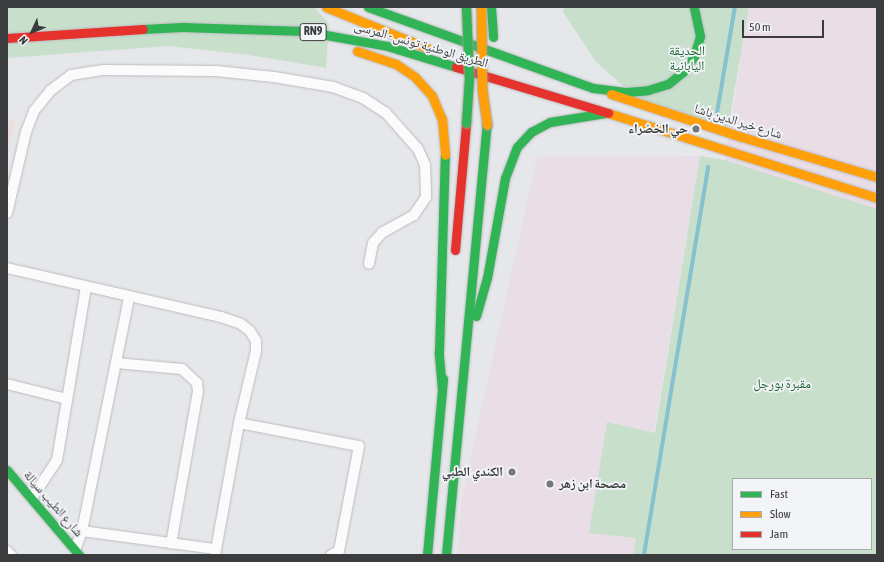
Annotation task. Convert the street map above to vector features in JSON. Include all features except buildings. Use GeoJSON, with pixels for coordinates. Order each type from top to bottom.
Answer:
{"type":"FeatureCollection","features":[{"type":"Feature","properties":{"kind":"main road","name":"RN9"},"geometry":{"type":"LineString","coordinates":[[326,7],[427,48],[474,73]]}},
{"type":"Feature","properties":{"kind":"main road","name":"الطريق الوطنية تونس - المرسى"},"geometry":{"type":"LineString","coordinates":[[368,7],[593,88]]}},
{"type":"Feature","properties":{"kind":"main road"},"geometry":{"type":"LineString","coordinates":[[454,257],[469,78],[466,7]]}},
{"type":"Feature","properties":{"kind":"main road"},"geometry":{"type":"LineString","coordinates":[[481,7],[482,95],[487,125]]}},
{"type":"Feature","properties":{"kind":"main road"},"geometry":{"type":"LineString","coordinates":[[446,555],[447,526],[487,125],[492,37],[491,7]]}},
{"type":"Feature","properties":{"kind":"main road"},"geometry":{"type":"LineString","coordinates":[[492,27],[501,7]]}},
{"type":"Feature","properties":{"kind":"main road"},"geometry":{"type":"LineString","coordinates":[[593,88],[627,92],[648,90],[668,84],[683,72],[694,56],[700,36],[694,7]]}},
{"type":"Feature","properties":{"kind":"main road","name":"الطريق الوطنية تونس - المرسى"},"geometry":{"type":"LineString","coordinates":[[7,38],[84,35],[182,28],[304,30],[360,39],[608,113]]}},
{"type":"Feature","properties":{"kind":"main road"},"geometry":{"type":"LineString","coordinates":[[246,29],[383,58],[407,71],[432,96],[442,119],[446,157],[440,352],[442,390]]}},
{"type":"Feature","properties":{"kind":"main road"},"geometry":{"type":"LineString","coordinates":[[7,48],[84,35]]}},
{"type":"Feature","properties":{"kind":"main road","name":"شارع خير الدين باشا"},"geometry":{"type":"LineString","coordinates":[[593,88],[742,137],[877,177]]}},
{"type":"Feature","properties":{"kind":"main road"},"geometry":{"type":"LineString","coordinates":[[466,342],[483,294],[505,178],[517,147],[531,132],[550,122],[608,113],[877,198]]}},
{"type":"Feature","properties":{"kind":"main road"},"geometry":{"type":"LineString","coordinates":[[427,555],[428,522],[451,288]]}},
{"type":"Feature","properties":{"kind":"main road","name":"شارع الطيب سيالة"},"geometry":{"type":"LineString","coordinates":[[7,470],[77,552]]}},
{"type":"Feature","properties":{"kind":"street"},"geometry":{"type":"LineString","coordinates":[[7,213],[26,132],[34,111],[50,91],[71,76],[104,70],[216,72],[274,77],[333,87],[363,98],[386,113],[418,149],[425,165],[426,197],[414,215],[382,233],[373,243],[369,264]]}},
{"type":"Feature","properties":{"kind":"street"},"geometry":{"type":"LineString","coordinates":[[7,268],[226,318],[241,324],[250,331],[256,341],[256,351],[239,423],[215,552],[82,530]]}},
{"type":"Feature","properties":{"kind":"street"},"geometry":{"type":"LineString","coordinates":[[32,498],[57,460],[86,286]]}},
{"type":"Feature","properties":{"kind":"street"},"geometry":{"type":"LineString","coordinates":[[77,552],[129,297]]}},
{"type":"Feature","properties":{"kind":"street"},"geometry":{"type":"LineString","coordinates":[[116,363],[182,369],[197,383],[198,391],[171,544]]}},
{"type":"Feature","properties":{"kind":"street"},"geometry":{"type":"LineString","coordinates":[[7,384],[67,399]]}},
{"type":"Feature","properties":{"kind":"street"},"geometry":{"type":"LineString","coordinates":[[239,423],[359,446],[339,551],[331,555]]}},
{"type":"Feature","properties":{"kind":"street"},"geometry":{"type":"LineString","coordinates":[[7,551],[11,555]]}},
{"type":"Feature","properties":{"kind":"shaded area"},"geometry":{"type":"Polygon","coordinates":[[[749,7],[877,7],[877,209],[725,160],[749,7]]]}},
{"type":"Feature","properties":{"kind":"shaded area"},"geometry":{"type":"Polygon","coordinates":[[[7,119],[15,120],[7,158],[7,119]]]}},
{"type":"Feature","properties":{"kind":"shaded area"},"geometry":{"type":"Polygon","coordinates":[[[700,156],[633,555],[458,555],[461,502],[537,157],[700,156]]]}},
{"type":"Feature","properties":{"kind":"green space"},"geometry":{"type":"Polygon","coordinates":[[[7,7],[314,7],[329,24],[326,68],[249,55],[168,46],[7,58],[7,7]]]}},
{"type":"Feature","properties":{"kind":"green space","name":"الحديقة اليابانية"},"geometry":{"type":"Polygon","coordinates":[[[564,7],[749,7],[728,128],[637,98],[596,62],[563,12],[564,7]]]}},
{"type":"Feature","properties":{"kind":"green space","name":"مقبرة بورجل"},"geometry":{"type":"Polygon","coordinates":[[[700,156],[725,160],[877,209],[877,555],[633,555],[636,538],[589,533],[607,422],[655,433],[700,156]]]}},
{"type":"Feature","properties":{"kind":"waterway"},"geometry":{"type":"LineString","coordinates":[[717,113],[735,7]]}},
{"type":"Feature","properties":{"kind":"waterway"},"geometry":{"type":"LineString","coordinates":[[644,555],[708,167]]}},
{"type":"Feature","properties":{"kind":"traffic: fast"},"geometry":{"type":"LineString","coordinates":[[368,7],[593,88],[627,92],[648,90],[668,84],[683,72],[694,56],[700,36],[694,7]]}},
{"type":"Feature","properties":{"kind":"traffic: fast"},"geometry":{"type":"LineString","coordinates":[[466,7],[469,78],[466,123]]}},
{"type":"Feature","properties":{"kind":"traffic: fast"},"geometry":{"type":"LineString","coordinates":[[491,7],[493,37]]}},
{"type":"Feature","properties":{"kind":"traffic: fast"},"geometry":{"type":"LineString","coordinates":[[143,29],[182,27],[304,31],[387,46],[456,67]]}},
{"type":"Feature","properties":{"kind":"traffic: fast"},"geometry":{"type":"LineString","coordinates":[[476,316],[487,278],[505,178],[517,147],[531,132],[550,122],[605,113]]}},
{"type":"Feature","properties":{"kind":"traffic: fast"},"geometry":{"type":"LineString","coordinates":[[446,555],[487,125]]}},
{"type":"Feature","properties":{"kind":"traffic: fast"},"geometry":{"type":"LineString","coordinates":[[442,390],[439,352],[445,155]]}},
{"type":"Feature","properties":{"kind":"traffic: fast"},"geometry":{"type":"LineString","coordinates":[[427,555],[443,379]]}},
{"type":"Feature","properties":{"kind":"traffic: fast"},"geometry":{"type":"LineString","coordinates":[[7,470],[79,555]]}},
{"type":"Feature","properties":{"kind":"traffic: slow"},"geometry":{"type":"LineString","coordinates":[[326,7],[427,48]]}},
{"type":"Feature","properties":{"kind":"traffic: slow"},"geometry":{"type":"LineString","coordinates":[[481,7],[482,89],[487,125]]}},
{"type":"Feature","properties":{"kind":"traffic: slow"},"geometry":{"type":"LineString","coordinates":[[357,51],[396,64],[415,77],[432,96],[442,119],[445,155]]}},
{"type":"Feature","properties":{"kind":"traffic: slow"},"geometry":{"type":"LineString","coordinates":[[611,94],[742,137],[877,177]]}},
{"type":"Feature","properties":{"kind":"traffic: slow"},"geometry":{"type":"LineString","coordinates":[[608,113],[877,198]]}},
{"type":"Feature","properties":{"kind":"traffic: jam"},"geometry":{"type":"LineString","coordinates":[[7,38],[143,29]]}},
{"type":"Feature","properties":{"kind":"traffic: jam"},"geometry":{"type":"LineString","coordinates":[[456,67],[608,113]]}},
{"type":"Feature","properties":{"kind":"traffic: jam"},"geometry":{"type":"LineString","coordinates":[[455,250],[466,123]]}},
{"type":"Feature","properties":{"kind":"place","name":"حي الخضراء"},"geometry":{"type":"Point","coordinates":[696,129]}},
{"type":"Feature","properties":{"kind":"place","name":"الكندي الطبي"},"geometry":{"type":"Point","coordinates":[512,472]}},
{"type":"Feature","properties":{"kind":"place","name":"مصحة ابن زهر"},"geometry":{"type":"Point","coordinates":[550,484]}}]}
